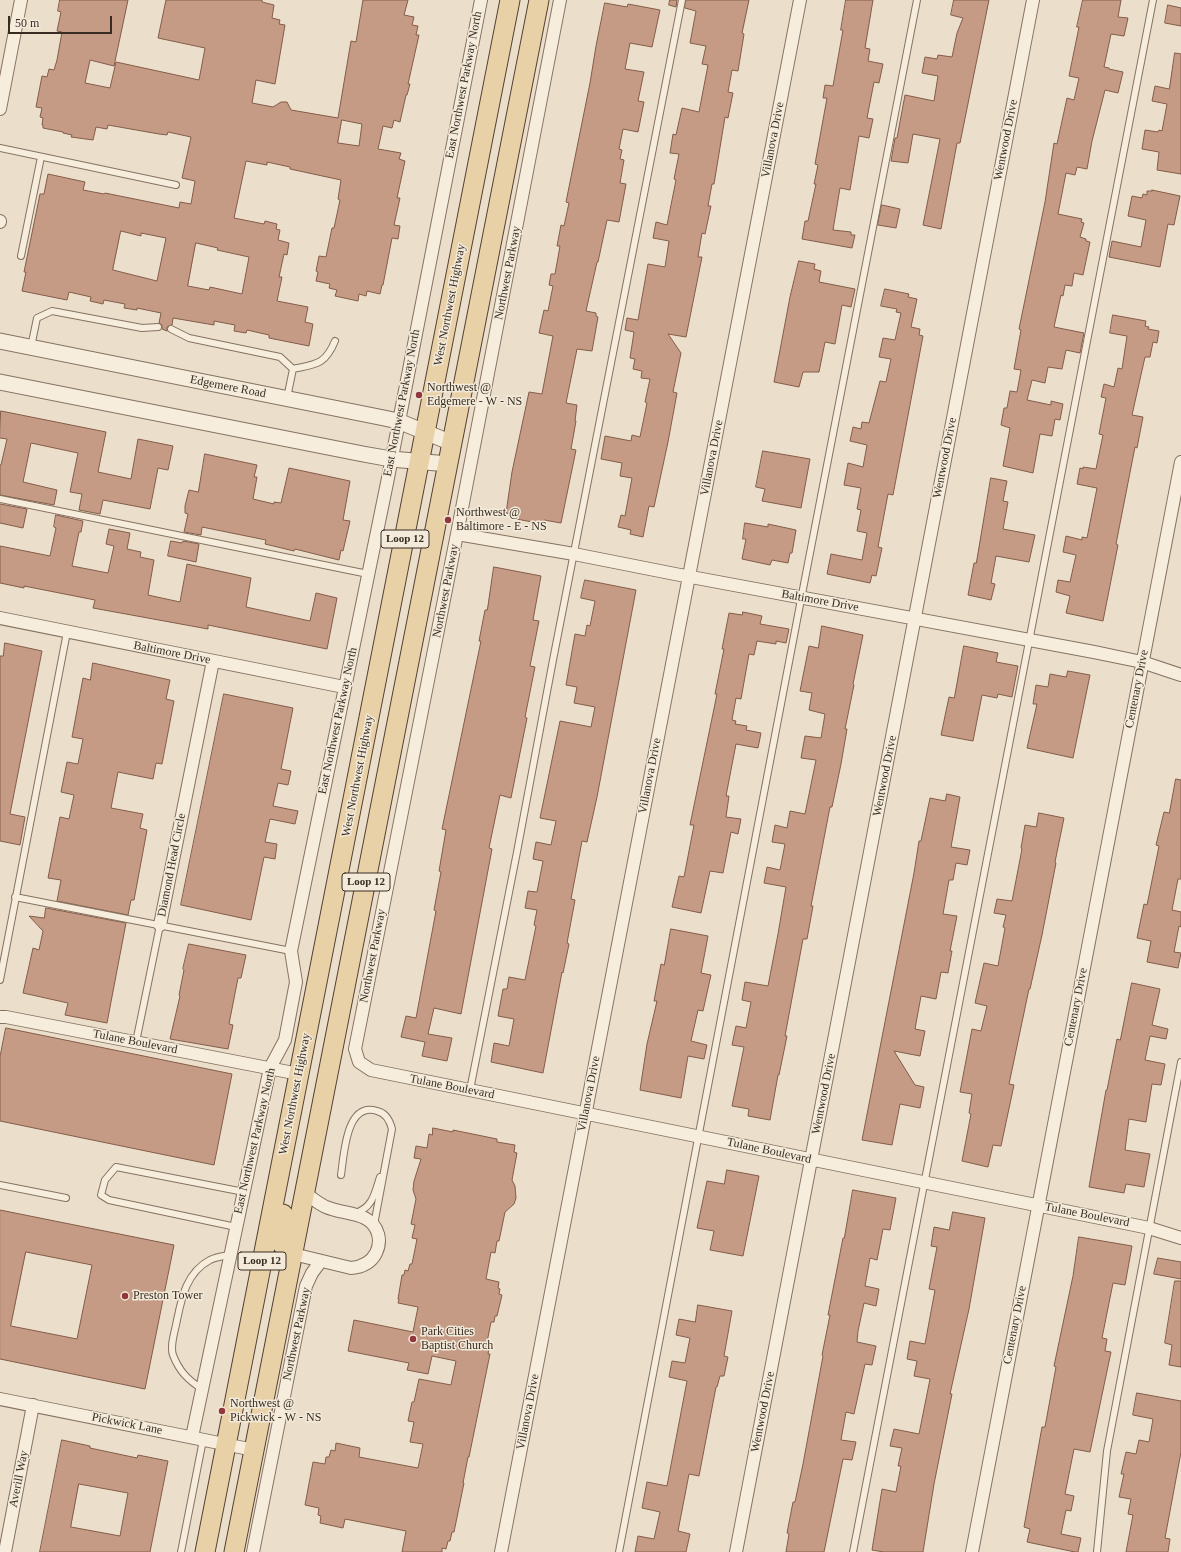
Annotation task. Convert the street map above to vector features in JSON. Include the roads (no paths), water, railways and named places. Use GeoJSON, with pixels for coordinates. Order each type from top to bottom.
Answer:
{"type":"FeatureCollection","features":[{"type":"Feature","properties":{"kind":"main road","name":"West Northwest Highway"},"geometry":{"type":"LineString","coordinates":[[205,1552],[510,0]]}},
{"type":"Feature","properties":{"kind":"main road","name":"Loop 12"},"geometry":{"type":"LineString","coordinates":[[234,1552],[539,0]]}},
{"type":"Feature","properties":{"kind":"main road"},"geometry":{"type":"LineString","coordinates":[[293,1254],[283,1248],[278,1237],[304,1107],[299,1076]]}},
{"type":"Feature","properties":{"kind":"street"},"geometry":{"type":"LineString","coordinates":[[0,109],[21,0]]}},
{"type":"Feature","properties":{"kind":"street","name":"East Northwest Parkway North"},"geometry":{"type":"LineString","coordinates":[[198,1438],[202,1389],[270,1068],[285,1040],[296,982],[291,951],[391,460],[480,0]]}},
{"type":"Feature","properties":{"kind":"street","name":"Northwest Parkway"},"geometry":{"type":"LineString","coordinates":[[359,1062],[355,1049],[458,534],[560,0]]}},
{"type":"Feature","properties":{"kind":"street","name":"Villanova Drive"},"geometry":{"type":"LineString","coordinates":[[502,1552],[800,0]]}},
{"type":"Feature","properties":{"kind":"street","name":"Wentwood Drive"},"geometry":{"type":"LineString","coordinates":[[736,1552],[1033,0]]}},
{"type":"Feature","properties":{"kind":"street","name":"Edgemere Road"},"geometry":{"type":"LineString","coordinates":[[0,341],[398,421],[452,442]]}},
{"type":"Feature","properties":{"kind":"street"},"geometry":{"type":"LineString","coordinates":[[0,382],[391,460],[448,464]]}},
{"type":"Feature","properties":{"kind":"street","name":"Centenary Drive"},"geometry":{"type":"LineString","coordinates":[[972,1552],[1181,462]]}},
{"type":"Feature","properties":{"kind":"street","name":"Baltimore Drive"},"geometry":{"type":"LineString","coordinates":[[458,534],[574,554],[688,577],[1029,639],[1142,662],[1181,675]]}},
{"type":"Feature","properties":{"kind":"street","name":"Baltimore Drive"},"geometry":{"type":"LineString","coordinates":[[0,618],[344,687]]}},
{"type":"Feature","properties":{"kind":"street","name":"Diamond Head Circle"},"geometry":{"type":"LineString","coordinates":[[160,925],[213,661]]}},
{"type":"Feature","properties":{"kind":"street","name":"Tulane Boulevard"},"geometry":{"type":"LineString","coordinates":[[0,1017],[6,1016],[270,1068],[299,1076]]}},
{"type":"Feature","properties":{"kind":"street","name":"Tulane Boulevard"},"geometry":{"type":"LineString","coordinates":[[359,1062],[371,1070],[1149,1228],[1181,1238]]}},
{"type":"Feature","properties":{"kind":"street"},"geometry":{"type":"LineString","coordinates":[[293,1254],[351,1268],[360,1267],[367,1263],[374,1258],[378,1250],[378,1233],[374,1225],[368,1219],[360,1215],[326,1207],[305,1193]]}},
{"type":"Feature","properties":{"kind":"street","name":"Northwest Parkway"},"geometry":{"type":"LineString","coordinates":[[253,1552],[306,1286],[312,1273],[321,1261]]}},
{"type":"Feature","properties":{"kind":"street","name":"Pickwick Lane"},"geometry":{"type":"LineString","coordinates":[[0,1399],[254,1450]]}},
{"type":"Feature","properties":{"kind":"street","name":"Averill Way"},"geometry":{"type":"LineString","coordinates":[[5,1552],[33,1405]]}},
{"type":"Feature","properties":{"kind":"lane"},"geometry":{"type":"LineString","coordinates":[[470,1090],[682,0]]}},
{"type":"Feature","properties":{"kind":"lane"},"geometry":{"type":"LineString","coordinates":[[619,1552],[801,597],[917,0]]}},
{"type":"Feature","properties":{"kind":"lane"},"geometry":{"type":"LineString","coordinates":[[853,1552],[923,1182],[1153,0]]}},
{"type":"Feature","properties":{"kind":"lane"},"geometry":{"type":"LineString","coordinates":[[0,148],[176,185]]}},
{"type":"Feature","properties":{"kind":"lane"},"geometry":{"type":"LineString","coordinates":[[21,256],[41,157]]}},
{"type":"Feature","properties":{"kind":"lane"},"geometry":{"type":"LineString","coordinates":[[31,348],[37,318],[52,311],[142,328],[158,327]]}},
{"type":"Feature","properties":{"kind":"lane"},"geometry":{"type":"LineString","coordinates":[[171,329],[189,338],[280,357],[293,369]]}},
{"type":"Feature","properties":{"kind":"lane"},"geometry":{"type":"LineString","coordinates":[[293,369],[323,361],[331,350],[334,341]]}},
{"type":"Feature","properties":{"kind":"lane"},"geometry":{"type":"LineString","coordinates":[[287,398],[293,369]]}},
{"type":"Feature","properties":{"kind":"lane"},"geometry":{"type":"LineString","coordinates":[[0,499],[368,574]]}},
{"type":"Feature","properties":{"kind":"lane"},"geometry":{"type":"LineString","coordinates":[[0,980],[67,632]]}},
{"type":"Feature","properties":{"kind":"lane","name":"Diamond Head Circle"},"geometry":{"type":"LineString","coordinates":[[15,898],[160,925]]}},
{"type":"Feature","properties":{"kind":"lane"},"geometry":{"type":"LineString","coordinates":[[136,1042],[160,925],[291,951]]}},
{"type":"Feature","properties":{"kind":"lane"},"geometry":{"type":"LineString","coordinates":[[1097,1552],[1107,1451],[1181,1062]]}},
{"type":"Feature","properties":{"kind":"lane"},"geometry":{"type":"LineString","coordinates":[[341,1175],[352,1121],[361,1112],[374,1110],[381,1112],[390,1122],[392,1129],[374,1225]]}},
{"type":"Feature","properties":{"kind":"lane"},"geometry":{"type":"LineString","coordinates":[[352,1214],[364,1210],[372,1200],[387,1156]]}},
{"type":"Feature","properties":{"kind":"lane"},"geometry":{"type":"LineString","coordinates":[[236,1228],[109,1200],[102,1195],[105,1180],[116,1167],[244,1192]]}},
{"type":"Feature","properties":{"kind":"lane"},"geometry":{"type":"LineString","coordinates":[[0,1185],[66,1198]]}},
{"type":"Feature","properties":{"kind":"lane"},"geometry":{"type":"LineString","coordinates":[[202,1389],[188,1380],[179,1370],[172,1353],[182,1296],[186,1285],[198,1268],[210,1259],[230,1255]]}},
{"type":"Feature","properties":{"kind":"lane"},"geometry":{"type":"LineString","coordinates":[[181,1552],[198,1438]]}},
{"type":"Feature","properties":{"kind":"place","name":"Northwest @ Edgemere - W - NS"},"geometry":{"type":"Point","coordinates":[419,395]}},
{"type":"Feature","properties":{"kind":"place","name":"Northwest @ Baltimore - E - NS"},"geometry":{"type":"Point","coordinates":[448,520]}},
{"type":"Feature","properties":{"kind":"place","name":"Preston Tower"},"geometry":{"type":"Point","coordinates":[125,1296]}},
{"type":"Feature","properties":{"kind":"place","name":"Park Cities Baptist Church"},"geometry":{"type":"Point","coordinates":[413,1339]}},
{"type":"Feature","properties":{"kind":"place","name":"Northwest @ Pickwick - W - NS"},"geometry":{"type":"Point","coordinates":[222,1411]}}]}
